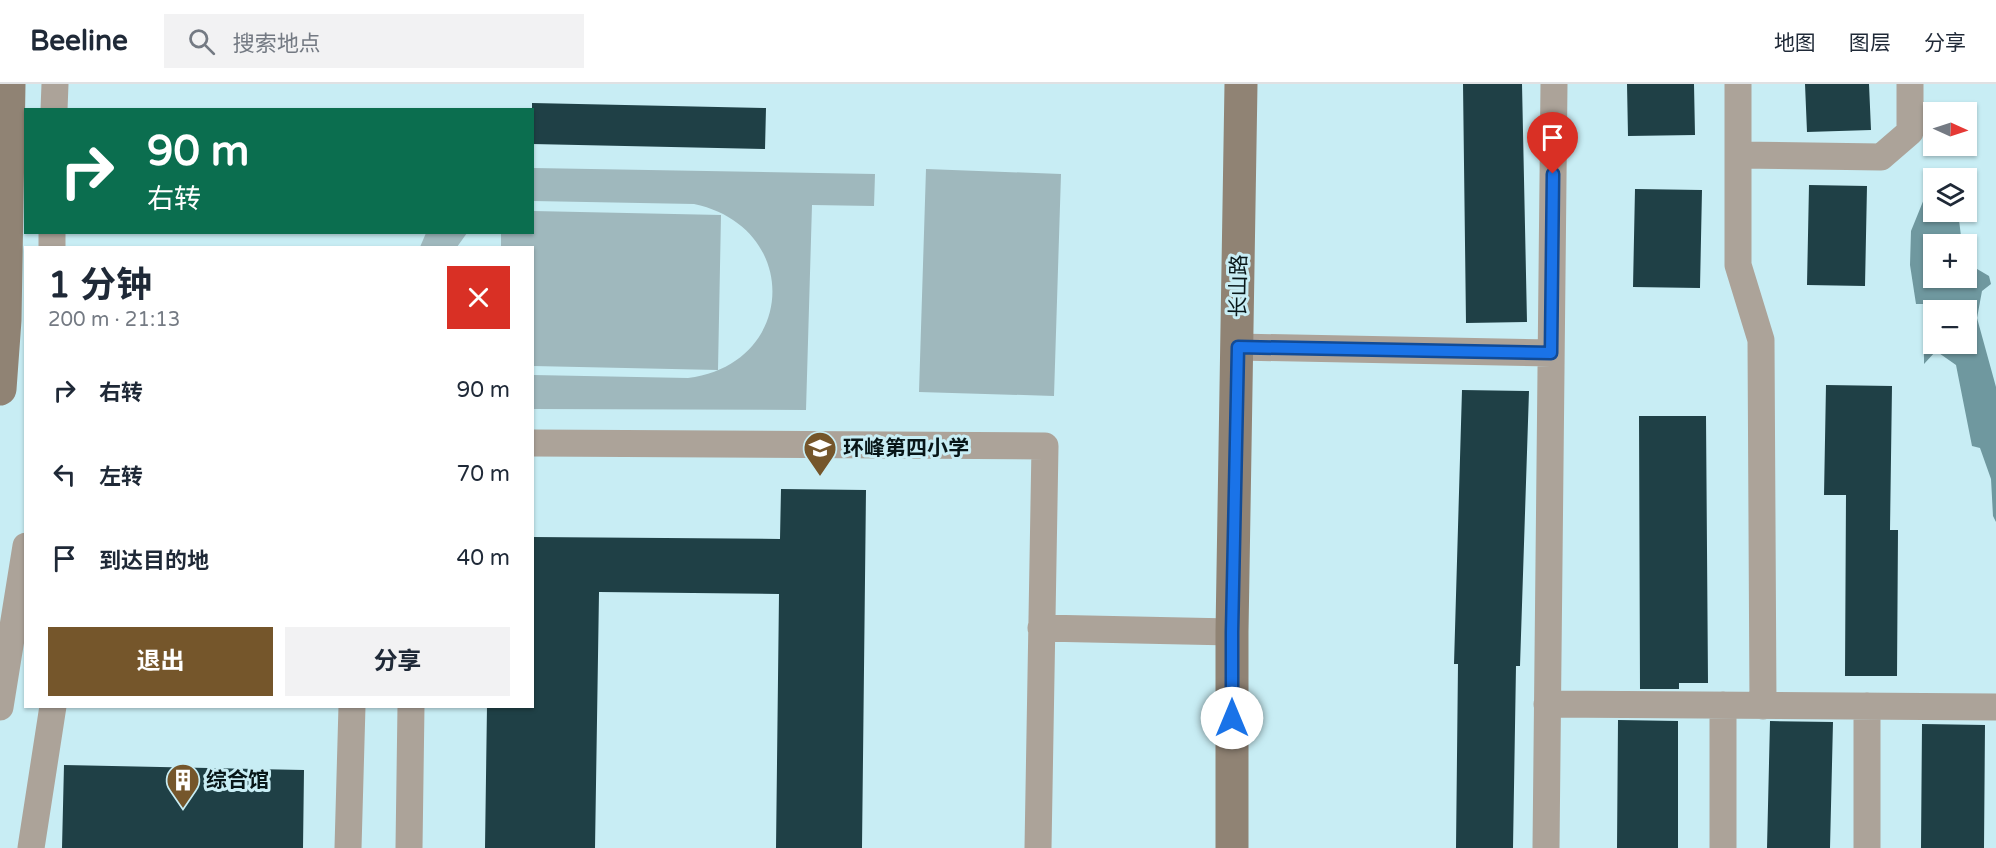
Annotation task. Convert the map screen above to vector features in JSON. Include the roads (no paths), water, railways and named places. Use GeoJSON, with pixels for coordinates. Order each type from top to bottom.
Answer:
{"type":"FeatureCollection","features":[{"type":"Feature","properties":{"kind":"street"},"geometry":{"type":"LineString","coordinates":[[0,383],[9,84]]}},
{"type":"Feature","properties":{"kind":"street"},"geometry":{"type":"LineString","coordinates":[[54,108],[55,84]]}},
{"type":"Feature","properties":{"kind":"street","name":"长山路"},"geometry":{"type":"LineString","coordinates":[[1232,848],[1232,632],[1241,84]]}},
{"type":"Feature","properties":{"kind":"street"},"geometry":{"type":"LineString","coordinates":[[1546,848],[1554,84]]}},
{"type":"Feature","properties":{"kind":"street"},"geometry":{"type":"LineString","coordinates":[[1738,84],[1738,264],[1761,340],[1763,705]]}},
{"type":"Feature","properties":{"kind":"street"},"geometry":{"type":"LineString","coordinates":[[1738,155],[1881,157],[1910,132],[1910,84]]}},
{"type":"Feature","properties":{"kind":"street"},"geometry":{"type":"LineString","coordinates":[[1238,347],[1551,353]]}},
{"type":"Feature","properties":{"kind":"street"},"geometry":{"type":"LineString","coordinates":[[534,443],[1045,446],[1038,848]]}},
{"type":"Feature","properties":{"kind":"street"},"geometry":{"type":"LineString","coordinates":[[0,707],[24,558]]}},
{"type":"Feature","properties":{"kind":"street"},"geometry":{"type":"LineString","coordinates":[[1041,628],[1232,632]]}},
{"type":"Feature","properties":{"kind":"street"},"geometry":{"type":"LineString","coordinates":[[1547,704],[1996,707]]}},
{"type":"Feature","properties":{"kind":"street"},"geometry":{"type":"LineString","coordinates":[[1723,705],[1723,848]]}},
{"type":"Feature","properties":{"kind":"street"},"geometry":{"type":"LineString","coordinates":[[1867,848],[1868,706]]}},
{"type":"Feature","properties":{"kind":"street"},"geometry":{"type":"LineString","coordinates":[[31,848],[53,708]]}},
{"type":"Feature","properties":{"kind":"street"},"geometry":{"type":"LineString","coordinates":[[348,848],[352,708]]}},
{"type":"Feature","properties":{"kind":"street"},"geometry":{"type":"LineString","coordinates":[[410,848],[411,708]]}},
{"type":"Feature","properties":{"kind":"place","name":"环峰第四小学"},"geometry":{"type":"Point","coordinates":[820,477]}},
{"type":"Feature","properties":{"kind":"place","name":"综合馆"},"geometry":{"type":"Point","coordinates":[183,809]}}]}
